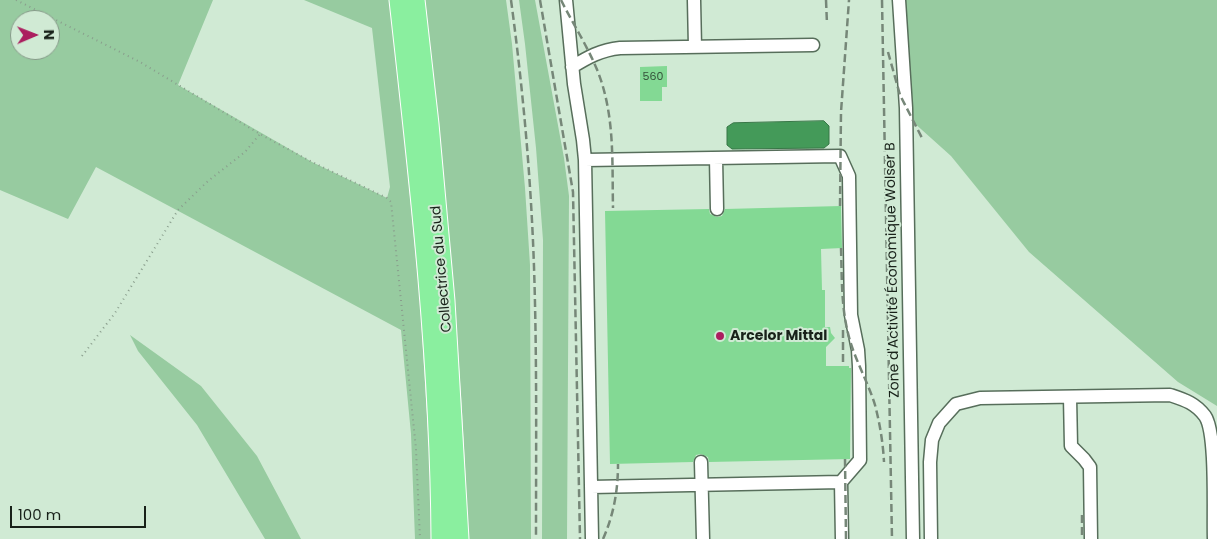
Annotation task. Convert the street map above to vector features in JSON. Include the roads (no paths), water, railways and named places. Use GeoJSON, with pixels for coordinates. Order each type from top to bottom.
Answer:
{"type":"FeatureCollection","features":[{"type":"Feature","properties":{"kind":"highway","name":"Collectrice du Sud"},"geometry":{"type":"LineString","coordinates":[[398,0],[429,300],[438,438],[441,539]]}},
{"type":"Feature","properties":{"kind":"highway","name":"Collectrice du Sud"},"geometry":{"type":"LineString","coordinates":[[415,0],[429,124],[445,301],[459,539]]}},
{"type":"Feature","properties":{"kind":"street"},"geometry":{"type":"LineString","coordinates":[[566,0],[572,67],[585,160],[592,539]]}},
{"type":"Feature","properties":{"kind":"street"},"geometry":{"type":"LineString","coordinates":[[694,0],[695,47]]}},
{"type":"Feature","properties":{"kind":"street","name":"Zone d'Activité Économique Wolser B"},"geometry":{"type":"LineString","coordinates":[[899,0],[906,108],[913,539]]}},
{"type":"Feature","properties":{"kind":"street"},"geometry":{"type":"LineString","coordinates":[[572,67],[605,50],[813,45]]}},
{"type":"Feature","properties":{"kind":"street"},"geometry":{"type":"LineString","coordinates":[[585,160],[840,156],[849,176],[851,315],[859,358],[860,460],[841,482],[842,539]]}},
{"type":"Feature","properties":{"kind":"street"},"geometry":{"type":"LineString","coordinates":[[716,158],[717,209]]}},
{"type":"Feature","properties":{"kind":"street"},"geometry":{"type":"LineString","coordinates":[[931,539],[930,462],[932,440],[939,423],[956,404],[980,398],[1170,394],[1192,402],[1206,417],[1212,440],[1214,539]]}},
{"type":"Feature","properties":{"kind":"street"},"geometry":{"type":"LineString","coordinates":[[1070,397],[1071,446],[1090,467],[1091,539]]}},
{"type":"Feature","properties":{"kind":"street"},"geometry":{"type":"LineString","coordinates":[[701,462],[703,539]]}},
{"type":"Feature","properties":{"kind":"street"},"geometry":{"type":"LineString","coordinates":[[591,487],[841,482]]}},
{"type":"Feature","properties":{"kind":"railway"},"geometry":{"type":"LineString","coordinates":[[511,0],[526,134],[533,234],[536,335],[536,539]]}},
{"type":"Feature","properties":{"kind":"railway"},"geometry":{"type":"LineString","coordinates":[[540,0],[573,192],[580,539]]}},
{"type":"Feature","properties":{"kind":"railway"},"geometry":{"type":"LineString","coordinates":[[561,0],[590,54],[603,89],[612,139],[613,208]]}},
{"type":"Feature","properties":{"kind":"railway"},"geometry":{"type":"LineString","coordinates":[[826,0],[827,24]]}},
{"type":"Feature","properties":{"kind":"railway"},"geometry":{"type":"LineString","coordinates":[[840,206],[841,112],[849,0]]}},
{"type":"Feature","properties":{"kind":"railway"},"geometry":{"type":"LineString","coordinates":[[882,0],[892,539]]}},
{"type":"Feature","properties":{"kind":"railway"},"geometry":{"type":"LineString","coordinates":[[888,52],[900,95],[922,138]]}},
{"type":"Feature","properties":{"kind":"railway"},"geometry":{"type":"LineString","coordinates":[[841,248],[842,293],[846,326],[875,405],[881,433],[884,462]]}},
{"type":"Feature","properties":{"kind":"railway"},"geometry":{"type":"LineString","coordinates":[[843,330],[843,366]]}},
{"type":"Feature","properties":{"kind":"railway"},"geometry":{"type":"LineString","coordinates":[[845,459],[846,539]]}},
{"type":"Feature","properties":{"kind":"railway"},"geometry":{"type":"LineString","coordinates":[[603,539],[615,502],[618,464]]}},
{"type":"Feature","properties":{"kind":"railway"},"geometry":{"type":"LineString","coordinates":[[1082,515],[1082,539]]}},
{"type":"Feature","properties":{"kind":"place","name":"Arcelor Mittal"},"geometry":{"type":"Point","coordinates":[720,336]}}]}
